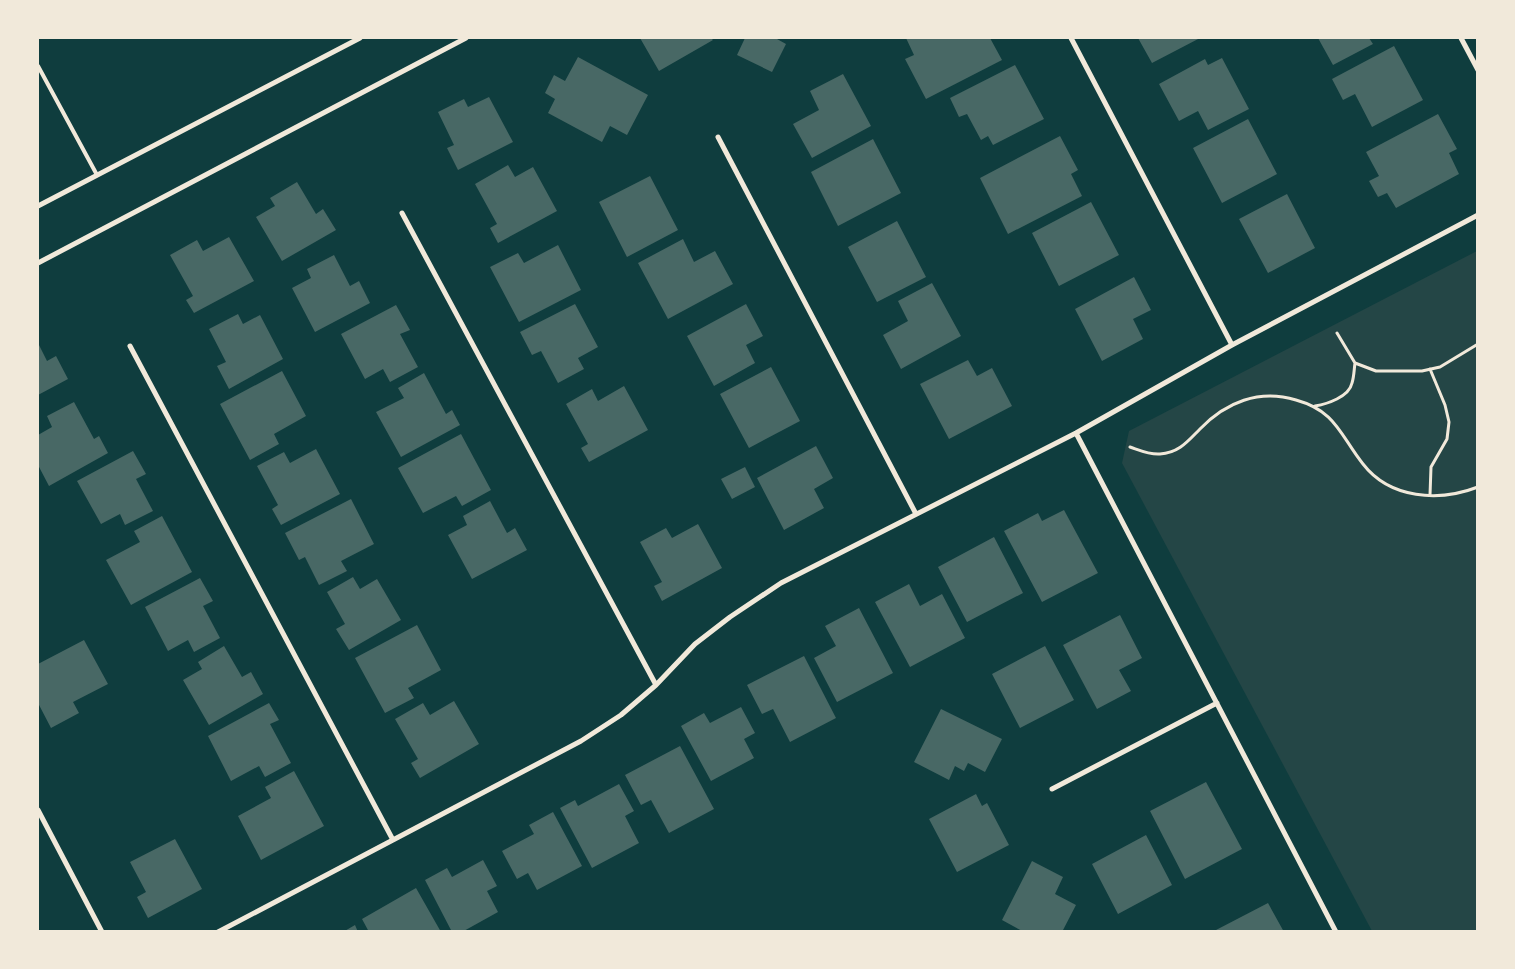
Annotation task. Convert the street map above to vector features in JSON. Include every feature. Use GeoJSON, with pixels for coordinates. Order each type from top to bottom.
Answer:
{"type":"FeatureCollection","features":[{"type":"Feature","properties":{"kind":"street"},"geometry":{"type":"LineString","coordinates":[[38,206],[360,38]]}},
{"type":"Feature","properties":{"kind":"street"},"geometry":{"type":"LineString","coordinates":[[38,263],[466,38]]}},
{"type":"Feature","properties":{"kind":"street"},"geometry":{"type":"LineString","coordinates":[[1071,38],[1232,345]]}},
{"type":"Feature","properties":{"kind":"street"},"geometry":{"type":"LineString","coordinates":[[1461,38],[1478,70]]}},
{"type":"Feature","properties":{"kind":"street"},"geometry":{"type":"LineString","coordinates":[[718,137],[916,514]]}},
{"type":"Feature","properties":{"kind":"street"},"geometry":{"type":"LineString","coordinates":[[402,213],[656,685]]}},
{"type":"Feature","properties":{"kind":"street"},"geometry":{"type":"LineString","coordinates":[[218,932],[581,741],[621,715],[656,685],[695,644],[730,617],[781,584],[1076,433],[1232,345],[1478,215]]}},
{"type":"Feature","properties":{"kind":"street"},"geometry":{"type":"LineString","coordinates":[[130,346],[394,840]]}},
{"type":"Feature","properties":{"kind":"street"},"geometry":{"type":"LineString","coordinates":[[1076,433],[1336,932]]}},
{"type":"Feature","properties":{"kind":"street"},"geometry":{"type":"LineString","coordinates":[[1052,789],[1217,703]]}},
{"type":"Feature","properties":{"kind":"street"},"geometry":{"type":"LineString","coordinates":[[38,810],[102,932]]}},
{"type":"Feature","properties":{"kind":"lane"},"geometry":{"type":"LineString","coordinates":[[38,66],[98,175]]}},
{"type":"Feature","properties":{"kind":"path"},"geometry":{"type":"LineString","coordinates":[[1337,333],[1355,363],[1376,371],[1422,371],[1440,367],[1478,344]]}},
{"type":"Feature","properties":{"kind":"path"},"geometry":{"type":"LineString","coordinates":[[1314,406],[1326,404],[1346,393],[1352,385],[1355,363]]}},
{"type":"Feature","properties":{"kind":"path"},"geometry":{"type":"LineString","coordinates":[[1430,369],[1445,406],[1449,422],[1447,439],[1431,467],[1430,495]]}},
{"type":"Feature","properties":{"kind":"path"},"geometry":{"type":"LineString","coordinates":[[1130,447],[1158,455],[1173,452],[1187,444],[1212,417],[1229,406],[1248,398],[1269,395],[1295,399],[1314,406],[1335,422],[1364,465],[1380,480],[1398,491],[1415,495],[1454,494],[1478,487]]}},
{"type":"Feature","properties":{"kind":"shaded area"},"geometry":{"type":"Polygon","coordinates":[[[1477,251],[1477,931],[1372,931],[1122,463],[1129,431],[1477,251]]]}},
{"type":"Feature","properties":{"kind":"building"},"geometry":{"type":"Polygon","coordinates":[[[640,38],[711,38],[713,40],[659,71],[640,38]]]}},
{"type":"Feature","properties":{"kind":"building"},"geometry":{"type":"Polygon","coordinates":[[[745,38],[778,38],[786,44],[772,72],[737,55],[745,38]]]}},
{"type":"Feature","properties":{"kind":"building"},"geometry":{"type":"Polygon","coordinates":[[[906,38],[990,38],[1002,60],[926,99],[905,59],[914,55],[906,38]]]}},
{"type":"Feature","properties":{"kind":"building"},"geometry":{"type":"Polygon","coordinates":[[[1138,38],[1200,38],[1152,63],[1138,38]]]}},
{"type":"Feature","properties":{"kind":"building"},"geometry":{"type":"Polygon","coordinates":[[[1318,38],[1369,38],[1373,44],[1333,65],[1318,38]]]}},
{"type":"Feature","properties":{"kind":"building"},"geometry":{"type":"Polygon","coordinates":[[[1394,46],[1423,100],[1372,127],[1355,94],[1343,100],[1332,79],[1394,46]]]}},
{"type":"Feature","properties":{"kind":"building"},"geometry":{"type":"Polygon","coordinates":[[[578,57],[648,95],[627,135],[610,126],[602,142],[548,113],[555,99],[545,93],[554,75],[565,81],[578,57]]]}},
{"type":"Feature","properties":{"kind":"building"},"geometry":{"type":"Polygon","coordinates":[[[1222,58],[1249,109],[1208,130],[1198,111],[1179,121],[1159,84],[1205,59],[1208,65],[1222,58]]]}},
{"type":"Feature","properties":{"kind":"building"},"geometry":{"type":"Polygon","coordinates":[[[1015,65],[1044,119],[993,145],[988,136],[981,140],[967,114],[959,117],[950,98],[1015,65]]]}},
{"type":"Feature","properties":{"kind":"building"},"geometry":{"type":"Polygon","coordinates":[[[843,74],[871,126],[812,158],[793,124],[819,110],[810,91],[843,74]]]}},
{"type":"Feature","properties":{"kind":"building"},"geometry":{"type":"Polygon","coordinates":[[[489,97],[513,142],[458,170],[447,148],[454,145],[438,112],[464,99],[468,107],[489,97]]]}},
{"type":"Feature","properties":{"kind":"building"},"geometry":{"type":"Polygon","coordinates":[[[1438,114],[1457,149],[1449,153],[1459,174],[1396,208],[1387,193],[1378,197],[1369,181],[1379,176],[1366,152],[1438,114]]]}},
{"type":"Feature","properties":{"kind":"building"},"geometry":{"type":"Polygon","coordinates":[[[1248,119],[1277,174],[1222,203],[1193,148],[1248,119]]]}},
{"type":"Feature","properties":{"kind":"building"},"geometry":{"type":"Polygon","coordinates":[[[1060,136],[1078,170],[1071,174],[1082,196],[1008,234],[980,178],[1060,136]]]}},
{"type":"Feature","properties":{"kind":"building"},"geometry":{"type":"Polygon","coordinates":[[[873,139],[901,193],[838,226],[811,172],[873,139]]]}},
{"type":"Feature","properties":{"kind":"building"},"geometry":{"type":"Polygon","coordinates":[[[508,165],[515,177],[533,167],[557,211],[498,243],[490,228],[497,224],[475,184],[508,165]]]}},
{"type":"Feature","properties":{"kind":"building"},"geometry":{"type":"Polygon","coordinates":[[[650,176],[678,230],[627,257],[599,202],[650,176]]]}},
{"type":"Feature","properties":{"kind":"building"},"geometry":{"type":"Polygon","coordinates":[[[297,182],[316,214],[323,209],[336,230],[282,261],[256,217],[275,206],[270,198],[297,182]]]}},
{"type":"Feature","properties":{"kind":"building"},"geometry":{"type":"Polygon","coordinates":[[[1287,194],[1315,248],[1268,273],[1239,219],[1287,194]]]}},
{"type":"Feature","properties":{"kind":"building"},"geometry":{"type":"Polygon","coordinates":[[[1091,202],[1119,255],[1059,286],[1032,233],[1091,202]]]}},
{"type":"Feature","properties":{"kind":"building"},"geometry":{"type":"Polygon","coordinates":[[[897,221],[926,277],[877,302],[848,247],[897,221]]]}},
{"type":"Feature","properties":{"kind":"building"},"geometry":{"type":"Polygon","coordinates":[[[229,237],[254,281],[194,313],[186,300],[193,296],[170,255],[197,240],[203,251],[229,237]]]}},
{"type":"Feature","properties":{"kind":"building"},"geometry":{"type":"Polygon","coordinates":[[[683,239],[694,262],[715,251],[733,284],[668,319],[638,263],[683,239]]]}},
{"type":"Feature","properties":{"kind":"building"},"geometry":{"type":"Polygon","coordinates":[[[558,245],[581,290],[519,322],[490,267],[518,253],[524,263],[558,245]]]}},
{"type":"Feature","properties":{"kind":"building"},"geometry":{"type":"Polygon","coordinates":[[[334,255],[350,286],[359,281],[370,303],[315,332],[292,288],[311,278],[307,269],[334,255]]]}},
{"type":"Feature","properties":{"kind":"building"},"geometry":{"type":"Polygon","coordinates":[[[1134,277],[1151,310],[1133,319],[1143,339],[1102,361],[1075,309],[1134,277]]]}},
{"type":"Feature","properties":{"kind":"building"},"geometry":{"type":"Polygon","coordinates":[[[932,283],[961,336],[901,369],[883,335],[908,321],[898,301],[932,283]]]}},
{"type":"Feature","properties":{"kind":"building"},"geometry":{"type":"Polygon","coordinates":[[[575,304],[598,347],[578,358],[584,369],[558,383],[541,351],[532,355],[520,332],[575,304]]]}},
{"type":"Feature","properties":{"kind":"building"},"geometry":{"type":"Polygon","coordinates":[[[746,304],[763,336],[746,345],[755,363],[714,386],[687,336],[746,304]]]}},
{"type":"Feature","properties":{"kind":"building"},"geometry":{"type":"Polygon","coordinates":[[[396,305],[410,330],[400,334],[418,367],[390,382],[383,369],[365,379],[341,334],[396,305]]]}},
{"type":"Feature","properties":{"kind":"building"},"geometry":{"type":"Polygon","coordinates":[[[238,314],[243,324],[260,315],[283,359],[229,389],[217,366],[226,362],[209,329],[238,314]]]}},
{"type":"Feature","properties":{"kind":"building"},"geometry":{"type":"Polygon","coordinates":[[[38,343],[47,361],[56,356],[68,379],[38,395],[38,343]]]}},
{"type":"Feature","properties":{"kind":"building"},"geometry":{"type":"Polygon","coordinates":[[[968,360],[977,376],[992,368],[1012,406],[949,439],[920,384],[968,360]]]}},
{"type":"Feature","properties":{"kind":"building"},"geometry":{"type":"Polygon","coordinates":[[[771,367],[800,421],[749,448],[720,394],[771,367]]]}},
{"type":"Feature","properties":{"kind":"building"},"geometry":{"type":"Polygon","coordinates":[[[282,371],[306,416],[274,434],[279,444],[250,460],[220,404],[282,371]]]}},
{"type":"Feature","properties":{"kind":"building"},"geometry":{"type":"Polygon","coordinates":[[[424,373],[446,414],[452,410],[460,425],[401,457],[376,412],[404,398],[398,388],[424,373]]]}},
{"type":"Feature","properties":{"kind":"building"},"geometry":{"type":"Polygon","coordinates":[[[624,386],[648,430],[589,462],[581,448],[588,444],[566,404],[592,389],[598,401],[624,386]]]}},
{"type":"Feature","properties":{"kind":"building"},"geometry":{"type":"Polygon","coordinates":[[[74,402],[94,439],[99,436],[108,453],[49,486],[38,465],[38,435],[52,427],[47,416],[74,402]]]}},
{"type":"Feature","properties":{"kind":"building"},"geometry":{"type":"Polygon","coordinates":[[[461,434],[491,490],[462,506],[456,496],[423,513],[398,468],[461,434]]]}},
{"type":"Feature","properties":{"kind":"building"},"geometry":{"type":"Polygon","coordinates":[[[816,446],[833,478],[814,489],[824,508],[784,530],[757,478],[816,446]]]}},
{"type":"Feature","properties":{"kind":"building"},"geometry":{"type":"Polygon","coordinates":[[[316,449],[340,494],[281,525],[272,509],[278,505],[257,466],[284,452],[290,463],[316,449]]]}},
{"type":"Feature","properties":{"kind":"building"},"geometry":{"type":"Polygon","coordinates":[[[133,451],[146,474],[136,479],[153,511],[125,525],[120,514],[101,524],[77,481],[133,451]]]}},
{"type":"Feature","properties":{"kind":"building"},"geometry":{"type":"Polygon","coordinates":[[[745,467],[755,487],[732,499],[721,479],[745,467]]]}},
{"type":"Feature","properties":{"kind":"building"},"geometry":{"type":"Polygon","coordinates":[[[351,499],[374,544],[341,561],[347,571],[319,585],[305,557],[299,560],[285,533],[351,499]]]}},
{"type":"Feature","properties":{"kind":"building"},"geometry":{"type":"Polygon","coordinates":[[[490,501],[507,533],[515,528],[527,550],[472,579],[448,535],[467,525],[463,516],[490,501]]]}},
{"type":"Feature","properties":{"kind":"building"},"geometry":{"type":"Polygon","coordinates":[[[1064,510],[1098,573],[1042,602],[1004,531],[1038,513],[1042,521],[1064,510]]]}},
{"type":"Feature","properties":{"kind":"building"},"geometry":{"type":"Polygon","coordinates":[[[162,516],[192,572],[131,605],[106,560],[140,542],[134,531],[162,516]]]}},
{"type":"Feature","properties":{"kind":"building"},"geometry":{"type":"Polygon","coordinates":[[[698,524],[722,568],[662,601],[654,586],[662,582],[640,542],[666,528],[672,538],[698,524]]]}},
{"type":"Feature","properties":{"kind":"building"},"geometry":{"type":"Polygon","coordinates":[[[994,537],[1023,593],[967,622],[938,567],[994,537]]]}},
{"type":"Feature","properties":{"kind":"building"},"geometry":{"type":"Polygon","coordinates":[[[353,577],[360,589],[377,579],[401,620],[349,650],[336,629],[345,624],[327,592],[353,577]]]}},
{"type":"Feature","properties":{"kind":"building"},"geometry":{"type":"Polygon","coordinates":[[[200,578],[213,601],[203,606],[220,638],[194,652],[188,640],[168,651],[145,607],[200,578]]]}},
{"type":"Feature","properties":{"kind":"building"},"geometry":{"type":"Polygon","coordinates":[[[909,584],[920,606],[942,594],[965,638],[910,667],[875,602],[909,584]]]}},
{"type":"Feature","properties":{"kind":"building"},"geometry":{"type":"Polygon","coordinates":[[[859,608],[893,673],[837,702],[814,658],[836,646],[825,626],[859,608]]]}},
{"type":"Feature","properties":{"kind":"building"},"geometry":{"type":"Polygon","coordinates":[[[1120,615],[1142,658],[1119,670],[1131,691],[1097,709],[1063,645],[1120,615]]]}},
{"type":"Feature","properties":{"kind":"building"},"geometry":{"type":"Polygon","coordinates":[[[417,625],[441,670],[408,688],[414,698],[385,713],[355,658],[417,625]]]}},
{"type":"Feature","properties":{"kind":"building"},"geometry":{"type":"Polygon","coordinates":[[[84,640],[108,684],[73,702],[79,713],[51,728],[38,703],[38,664],[84,640]]]}},
{"type":"Feature","properties":{"kind":"building"},"geometry":{"type":"Polygon","coordinates":[[[224,646],[242,677],[251,672],[263,694],[209,725],[183,680],[202,669],[198,662],[224,646]]]}},
{"type":"Feature","properties":{"kind":"building"},"geometry":{"type":"Polygon","coordinates":[[[1045,646],[1074,700],[1020,728],[992,674],[1045,646]]]}},
{"type":"Feature","properties":{"kind":"building"},"geometry":{"type":"Polygon","coordinates":[[[804,656],[836,718],[790,742],[773,709],[762,714],[747,685],[804,656]]]}},
{"type":"Feature","properties":{"kind":"building"},"geometry":{"type":"Polygon","coordinates":[[[454,701],[479,744],[420,778],[411,763],[418,759],[395,719],[423,703],[430,715],[454,701]]]}},
{"type":"Feature","properties":{"kind":"building"},"geometry":{"type":"Polygon","coordinates":[[[269,703],[279,720],[270,724],[291,763],[265,777],[259,766],[231,781],[208,736],[269,703]]]}},
{"type":"Feature","properties":{"kind":"building"},"geometry":{"type":"Polygon","coordinates":[[[741,707],[755,733],[744,739],[754,758],[711,781],[681,726],[704,713],[710,723],[741,707]]]}},
{"type":"Feature","properties":{"kind":"building"},"geometry":{"type":"Polygon","coordinates":[[[941,709],[1002,739],[985,772],[968,763],[964,771],[955,766],[949,780],[914,762],[941,709]]]}},
{"type":"Feature","properties":{"kind":"building"},"geometry":{"type":"Polygon","coordinates":[[[680,746],[714,809],[669,833],[651,800],[641,805],[625,775],[680,746]]]}},
{"type":"Feature","properties":{"kind":"building"},"geometry":{"type":"Polygon","coordinates":[[[294,771],[324,826],[261,860],[238,816],[271,798],[265,787],[294,771]]]}},
{"type":"Feature","properties":{"kind":"building"},"geometry":{"type":"Polygon","coordinates":[[[1206,782],[1242,849],[1185,879],[1150,811],[1206,782]]]}},
{"type":"Feature","properties":{"kind":"building"},"geometry":{"type":"Polygon","coordinates":[[[619,784],[634,811],[625,816],[639,843],[592,868],[560,808],[575,800],[578,806],[619,784]]]}},
{"type":"Feature","properties":{"kind":"building"},"geometry":{"type":"Polygon","coordinates":[[[976,794],[982,806],[987,803],[1009,845],[957,872],[929,819],[976,794]]]}},
{"type":"Feature","properties":{"kind":"building"},"geometry":{"type":"Polygon","coordinates":[[[553,812],[582,866],[537,890],[528,873],[517,879],[502,851],[534,834],[529,825],[553,812]]]}},
{"type":"Feature","properties":{"kind":"building"},"geometry":{"type":"Polygon","coordinates":[[[1146,835],[1172,885],[1118,914],[1092,864],[1146,835]]]}},
{"type":"Feature","properties":{"kind":"building"},"geometry":{"type":"Polygon","coordinates":[[[175,839],[202,889],[148,918],[137,897],[146,892],[130,862],[175,839]]]}},
{"type":"Feature","properties":{"kind":"building"},"geometry":{"type":"Polygon","coordinates":[[[483,860],[497,886],[487,891],[498,912],[462,932],[452,932],[425,880],[447,868],[452,877],[483,860]]]}},
{"type":"Feature","properties":{"kind":"building"},"geometry":{"type":"Polygon","coordinates":[[[1032,861],[1063,877],[1055,894],[1076,905],[1062,932],[1024,932],[1002,920],[1032,861]]]}},
{"type":"Feature","properties":{"kind":"building"},"geometry":{"type":"Polygon","coordinates":[[[416,888],[441,932],[369,932],[362,919],[416,888]]]}},
{"type":"Feature","properties":{"kind":"building"},"geometry":{"type":"Polygon","coordinates":[[[1268,903],[1284,932],[1217,932],[1216,930],[1268,903]]]}},
{"type":"Feature","properties":{"kind":"building"},"geometry":{"type":"Polygon","coordinates":[[[355,925],[358,932],[343,932],[355,925]]]}}]}
